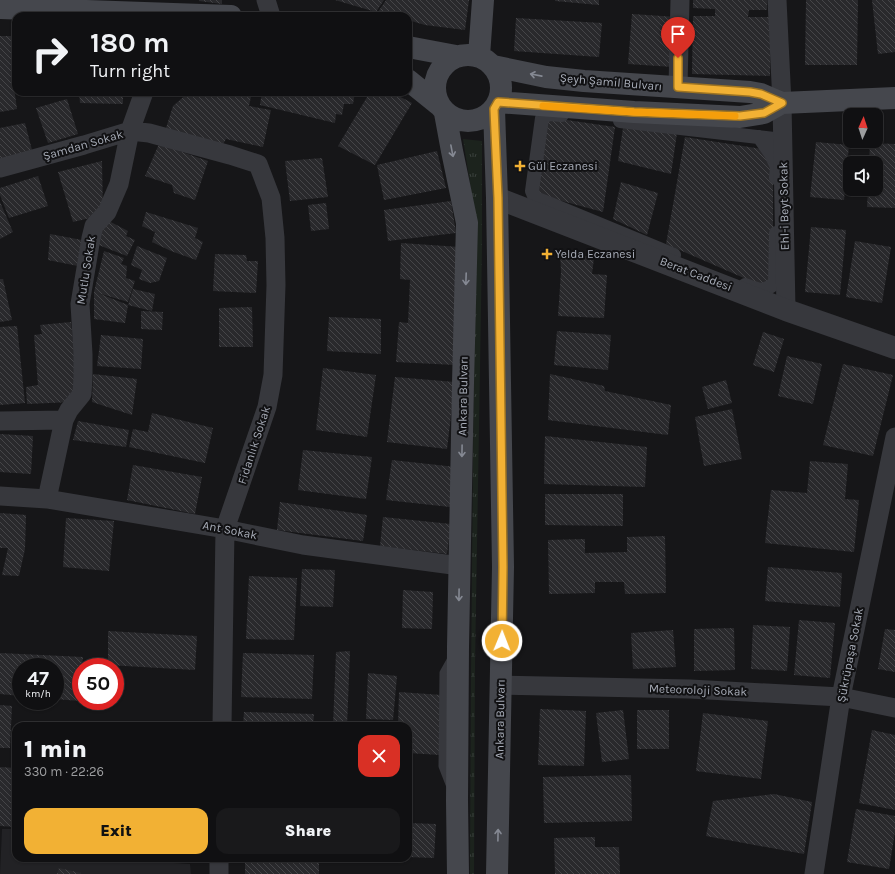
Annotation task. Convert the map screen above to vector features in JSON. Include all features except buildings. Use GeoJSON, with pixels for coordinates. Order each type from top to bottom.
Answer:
{"type":"FeatureCollection","features":[{"type":"Feature","properties":{"kind":"main road"},"geometry":{"type":"LineString","coordinates":[[483,0],[486,61]]}},
{"type":"Feature","properties":{"kind":"main road"},"geometry":{"type":"LineString","coordinates":[[0,8],[94,12]]}},
{"type":"Feature","properties":{"kind":"main road"},"geometry":{"type":"LineString","coordinates":[[412,47],[456,56],[468,54],[486,61],[498,74],[501,83],[501,93],[496,106],[486,116],[476,120],[465,121],[454,118],[412,83]]}},
{"type":"Feature","properties":{"kind":"main road"},"geometry":{"type":"LineString","coordinates":[[442,109],[435,94],[435,82],[439,71],[446,62],[456,56]]}},
{"type":"Feature","properties":{"kind":"main road","name":"Şeyh Şamil Bulvarı"},"geometry":{"type":"LineString","coordinates":[[486,61],[546,77],[584,81],[750,92],[761,94],[782,103],[895,98]]}},
{"type":"Feature","properties":{"kind":"main road"},"geometry":{"type":"LineString","coordinates":[[496,106],[740,116],[764,113],[782,103]]}},
{"type":"Feature","properties":{"kind":"main road","name":"Ankara Bulvarı"},"geometry":{"type":"LineString","coordinates":[[496,106],[503,567],[497,874]]}},
{"type":"Feature","properties":{"kind":"main road","name":"Ankara Bulvarı"},"geometry":{"type":"LineString","coordinates":[[442,109],[467,223],[458,647],[458,874]]}},
{"type":"Feature","properties":{"kind":"street"},"geometry":{"type":"LineString","coordinates":[[266,0],[270,12]]}},
{"type":"Feature","properties":{"kind":"street"},"geometry":{"type":"LineString","coordinates":[[678,87],[680,0]]}},
{"type":"Feature","properties":{"kind":"street","name":"Ehl-i Beyt Sokak"},"geometry":{"type":"LineString","coordinates":[[777,0],[782,103],[786,310]]}},
{"type":"Feature","properties":{"kind":"street","name":"Mutlu Sokak"},"geometry":{"type":"LineString","coordinates":[[46,499],[64,420],[82,394],[83,354],[80,304],[90,238],[94,226],[108,212],[119,184],[130,131],[143,96]]}},
{"type":"Feature","properties":{"kind":"street"},"geometry":{"type":"LineString","coordinates":[[759,137],[771,154],[777,168],[775,283],[768,289],[758,290],[535,198],[532,191],[542,118],[549,114],[618,121],[759,137],[783,140]]}},
{"type":"Feature","properties":{"kind":"street","name":"Şamdan Sokak"},"geometry":{"type":"LineString","coordinates":[[0,168],[130,131],[149,133],[258,164]]}},
{"type":"Feature","properties":{"kind":"street","name":"Fidanlık Sokak"},"geometry":{"type":"LineString","coordinates":[[222,722],[225,528],[267,407],[274,375],[276,285],[275,238],[271,198],[258,164]]}},
{"type":"Feature","properties":{"kind":"street","name":"Berat Caddesi"},"geometry":{"type":"LineString","coordinates":[[498,198],[786,310],[895,348]]}},
{"type":"Feature","properties":{"kind":"street"},"geometry":{"type":"LineString","coordinates":[[0,421],[64,420]]}},
{"type":"Feature","properties":{"kind":"street","name":"Şükrüpaşa Sokak"},"geometry":{"type":"LineString","coordinates":[[814,874],[841,697],[895,437]]}},
{"type":"Feature","properties":{"kind":"street","name":"Ant Sokak"},"geometry":{"type":"LineString","coordinates":[[0,496],[46,499],[225,528],[303,545],[460,566]]}},
{"type":"Feature","properties":{"kind":"street","name":"Meteoroloji Sokak"},"geometry":{"type":"LineString","coordinates":[[501,685],[690,689],[841,697],[895,708]]}},
{"type":"Feature","properties":{"kind":"street"},"geometry":{"type":"LineString","coordinates":[[219,862],[219,874]]}},
{"type":"Feature","properties":{"kind":"shaded area"},"geometry":{"type":"Polygon","coordinates":[[[2,829],[12,829],[12,862],[158,862],[190,864],[191,874],[0,874],[2,829]]]}},
{"type":"Feature","properties":{"kind":"green space"},"geometry":{"type":"Polygon","coordinates":[[[463,139],[482,141],[482,247],[475,664],[474,874],[470,874],[475,246],[470,183],[463,139]]]}},
{"type":"Feature","properties":{"kind":"slow traffic"},"geometry":{"type":"LineString","coordinates":[[543,106],[634,112],[735,116]]}},
{"type":"Feature","properties":{"kind":"place","name":"Gül Eczanesi"},"geometry":{"type":"Point","coordinates":[520,166]}},
{"type":"Feature","properties":{"kind":"place","name":"Yelda Eczanesi"},"geometry":{"type":"Point","coordinates":[547,254]}},
{"type":"Feature","properties":{"kind":"route"},"geometry":{"type":"LineString","coordinates":[[502,641],[503,567],[498,198],[494,109],[498,102],[634,112],[750,116],[764,113],[782,103],[761,94],[750,92],[678,87],[678,58]]}}]}
